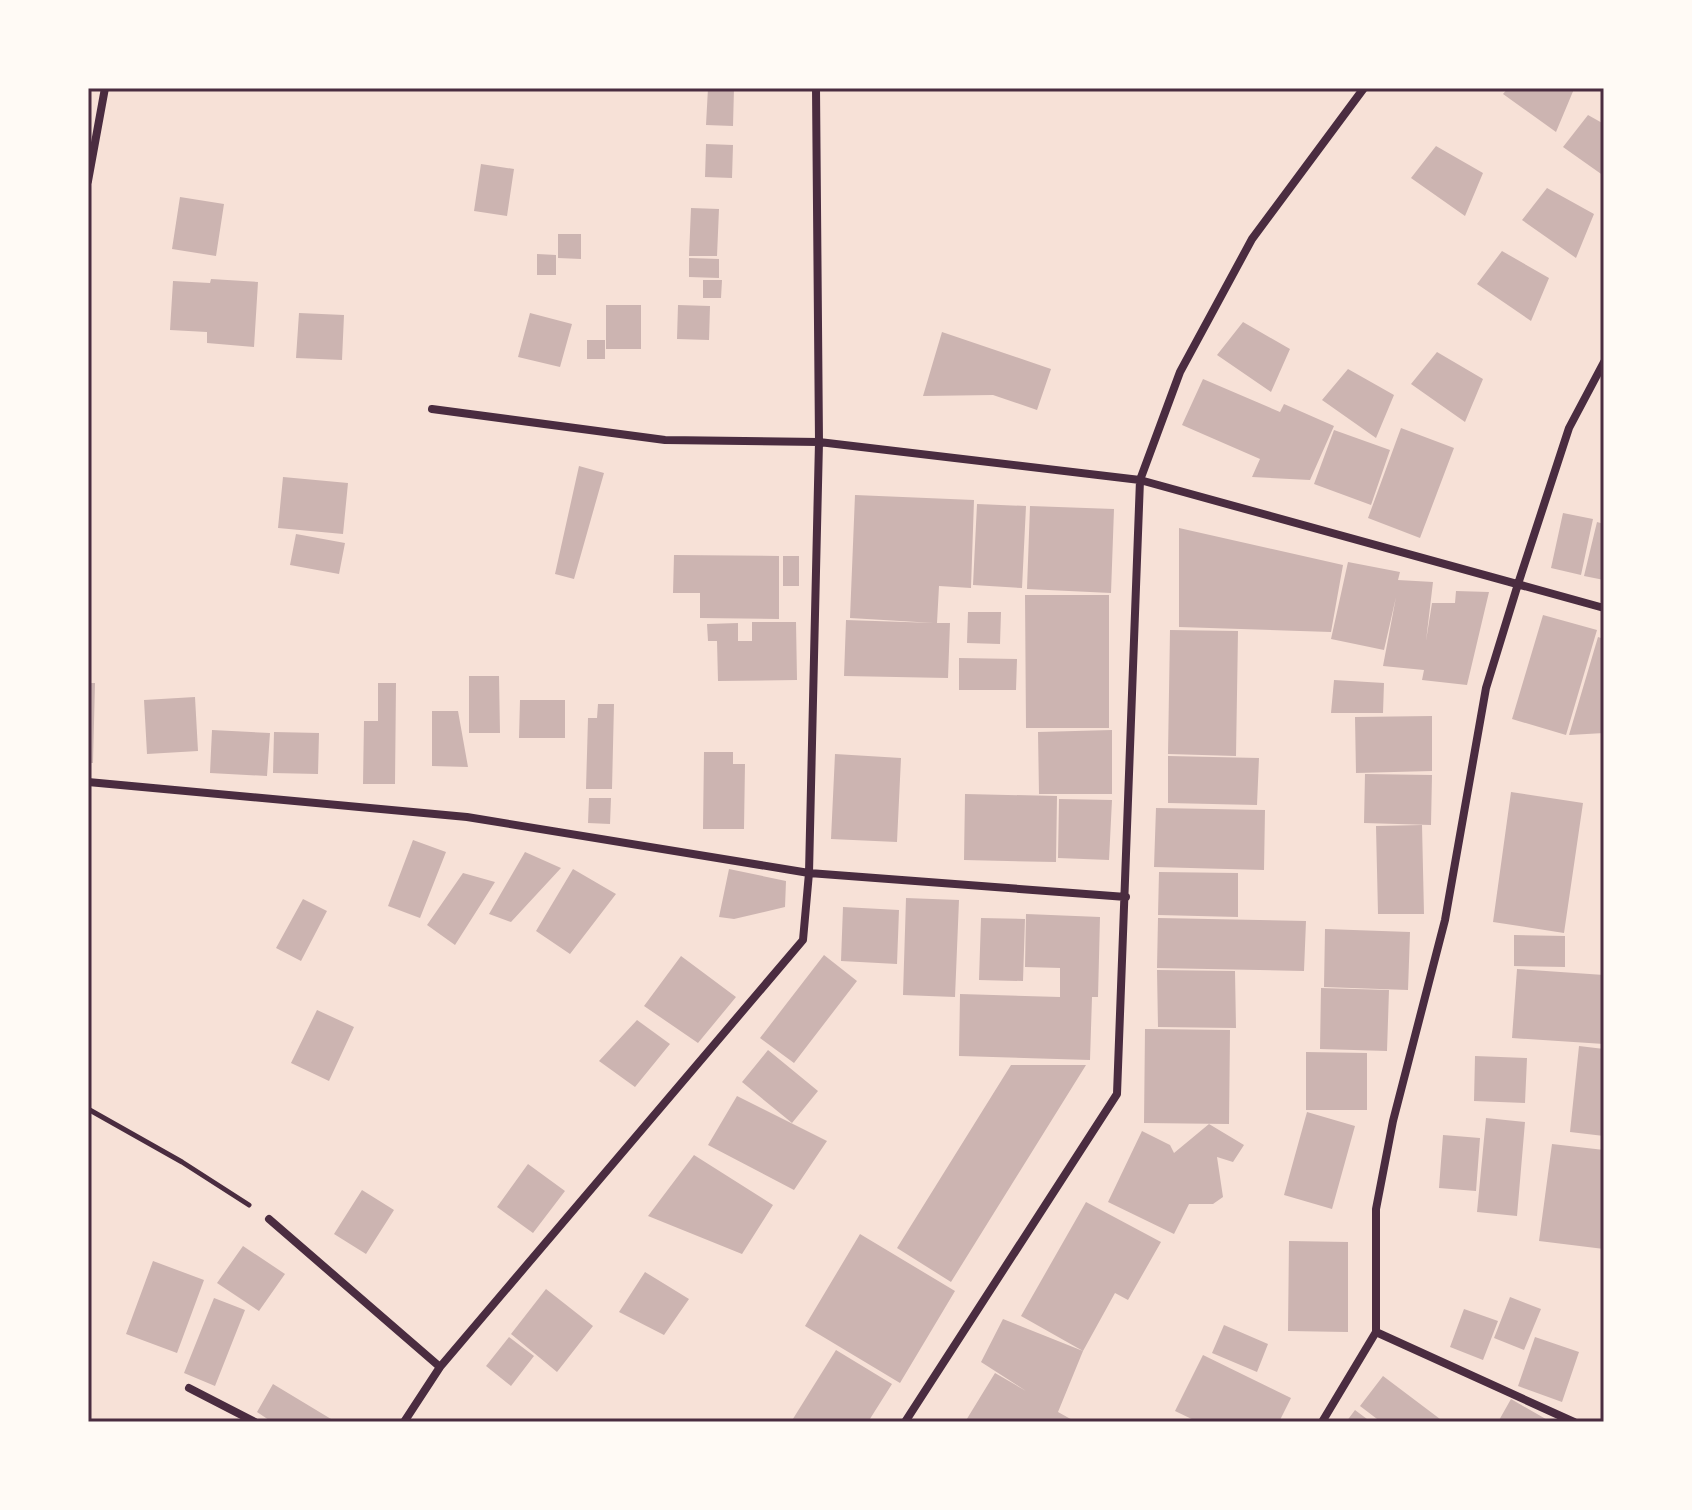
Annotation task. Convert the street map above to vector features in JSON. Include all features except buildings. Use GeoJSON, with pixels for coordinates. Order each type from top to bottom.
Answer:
{"type":"FeatureCollection","features":[{"type":"Feature","properties":{"kind":"street"},"geometry":{"type":"LineString","coordinates":[[88,181],[105,88]]}},
{"type":"Feature","properties":{"kind":"street"},"geometry":{"type":"LineString","coordinates":[[404,1422],[440,1367],[803,940],[809,873],[819,442],[816,88]]}},
{"type":"Feature","properties":{"kind":"street"},"geometry":{"type":"LineString","coordinates":[[905,1422],[1117,1094],[1140,480],[1180,372],[1252,239],[1364,88]]}},
{"type":"Feature","properties":{"kind":"street"},"geometry":{"type":"LineString","coordinates":[[1322,1422],[1376,1332],[1376,1209],[1390,1136],[1445,920],[1486,688],[1569,428],[1604,362]]}},
{"type":"Feature","properties":{"kind":"street"},"geometry":{"type":"LineString","coordinates":[[432,409],[665,440],[819,442],[1140,480],[1604,608]]}},
{"type":"Feature","properties":{"kind":"street"},"geometry":{"type":"LineString","coordinates":[[88,782],[467,817],[809,873],[1126,897]]}},
{"type":"Feature","properties":{"kind":"street"},"geometry":{"type":"LineString","coordinates":[[269,1219],[440,1367]]}},
{"type":"Feature","properties":{"kind":"street"},"geometry":{"type":"LineString","coordinates":[[1376,1332],[1574,1422]]}},
{"type":"Feature","properties":{"kind":"street"},"geometry":{"type":"LineString","coordinates":[[189,1388],[255,1422]]}},
{"type":"Feature","properties":{"kind":"path"},"geometry":{"type":"LineString","coordinates":[[88,1109],[182,1162],[269,1219]]}}]}
